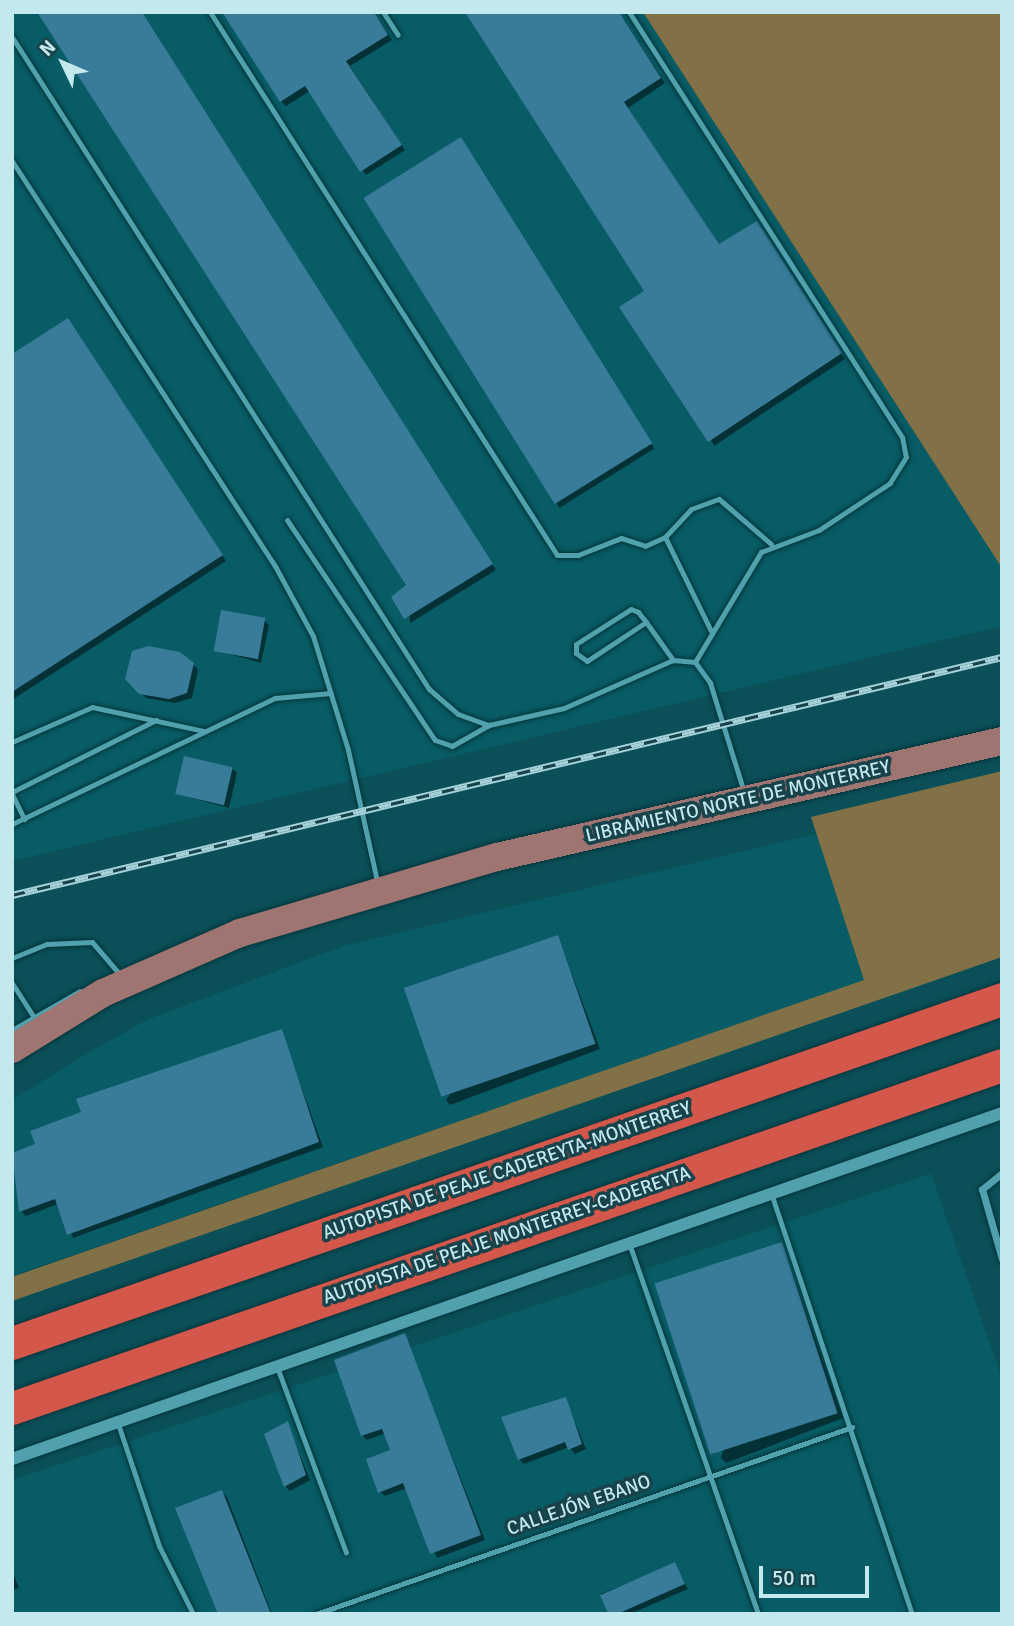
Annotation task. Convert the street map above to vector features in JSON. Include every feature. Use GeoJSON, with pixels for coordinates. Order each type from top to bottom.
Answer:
{"type":"FeatureCollection","features":[{"type":"Feature","properties":{"kind":"highway","name":"AUTOPISTA DE PEAJE CADEREYTA-MONTERREY"},"geometry":{"type":"LineString","coordinates":[[12,1343],[1002,999]]}},
{"type":"Feature","properties":{"kind":"highway","name":"AUTOPISTA DE PEAJE MONTERREY-CADEREYTA"},"geometry":{"type":"LineString","coordinates":[[12,1408],[1002,1065]]}},
{"type":"Feature","properties":{"kind":"main road","name":"LIBRAMIENTO NORTE DE MONTERREY"},"geometry":{"type":"LineString","coordinates":[[12,1049],[38,1023],[121,975],[240,933],[380,891],[476,866],[1002,741]]}},
{"type":"Feature","properties":{"kind":"main road","name":"LIBRAMIENTO NORTE DE MONTERREY"},"geometry":{"type":"LineString","coordinates":[[476,866],[521,868],[617,849],[1002,758]]}},
{"type":"Feature","properties":{"kind":"main road"},"geometry":{"type":"LineString","coordinates":[[617,849],[746,802],[903,782]]}},
{"type":"Feature","properties":{"kind":"street"},"geometry":{"type":"LineString","coordinates":[[12,1459],[630,1246],[771,1193],[1002,1113]]}},
{"type":"Feature","properties":{"kind":"street"},"geometry":{"type":"LineString","coordinates":[[1002,1172],[984,1184],[1002,1259]]}},
{"type":"Feature","properties":{"kind":"lane"},"geometry":{"type":"LineString","coordinates":[[210,12],[557,555],[566,558],[625,537],[645,546],[665,537],[691,509],[719,499],[771,544]]}},
{"type":"Feature","properties":{"kind":"lane"},"geometry":{"type":"LineString","coordinates":[[383,12],[398,35]]}},
{"type":"Feature","properties":{"kind":"lane"},"geometry":{"type":"LineString","coordinates":[[629,12],[902,437],[906,457],[890,483],[813,534],[771,544],[756,557],[695,662]]}},
{"type":"Feature","properties":{"kind":"lane"},"geometry":{"type":"LineString","coordinates":[[12,37],[411,665],[444,703],[489,725]]}},
{"type":"Feature","properties":{"kind":"lane"},"geometry":{"type":"LineString","coordinates":[[12,161],[275,566],[313,636],[331,693],[380,891]]}},
{"type":"Feature","properties":{"kind":"lane"},"geometry":{"type":"LineString","coordinates":[[287,520],[435,740],[452,746],[489,725],[564,708],[673,660],[695,662],[710,682],[746,802]]}},
{"type":"Feature","properties":{"kind":"lane"},"geometry":{"type":"LineString","coordinates":[[665,537],[712,633]]}},
{"type":"Feature","properties":{"kind":"lane"},"geometry":{"type":"LineString","coordinates":[[646,622],[587,661],[576,653],[576,644],[631,609],[646,622],[673,660]]}},
{"type":"Feature","properties":{"kind":"lane"},"geometry":{"type":"LineString","coordinates":[[12,824],[275,698],[331,693]]}},
{"type":"Feature","properties":{"kind":"lane"},"geometry":{"type":"LineString","coordinates":[[12,742],[92,707],[204,731]]}},
{"type":"Feature","properties":{"kind":"lane"},"geometry":{"type":"LineString","coordinates":[[24,819],[12,793],[156,720]]}},
{"type":"Feature","properties":{"kind":"lane"},"geometry":{"type":"LineString","coordinates":[[184,946],[240,933]]}},
{"type":"Feature","properties":{"kind":"lane"},"geometry":{"type":"LineString","coordinates":[[12,958],[47,944],[92,942],[121,975]]}},
{"type":"Feature","properties":{"kind":"lane"},"geometry":{"type":"LineString","coordinates":[[12,984],[38,1023]]}},
{"type":"Feature","properties":{"kind":"lane"},"geometry":{"type":"LineString","coordinates":[[12,1030],[38,1023],[87,987]]}},
{"type":"Feature","properties":{"kind":"lane"},"geometry":{"type":"LineString","coordinates":[[771,1193],[852,1427],[912,1614]]}},
{"type":"Feature","properties":{"kind":"lane"},"geometry":{"type":"LineString","coordinates":[[630,1246],[707,1478],[758,1614]]}},
{"type":"Feature","properties":{"kind":"lane"},"geometry":{"type":"LineString","coordinates":[[277,1367],[346,1553]]}},
{"type":"Feature","properties":{"kind":"lane"},"geometry":{"type":"LineString","coordinates":[[117,1422],[159,1546],[193,1614]]}},
{"type":"Feature","properties":{"kind":"lane","name":"CALLEJÓN EBANO"},"geometry":{"type":"LineString","coordinates":[[316,1614],[852,1427]]}},
{"type":"Feature","properties":{"kind":"shaded area"},"geometry":{"type":"Polygon","coordinates":[[[12,12],[643,12],[1002,568],[1002,626],[12,861],[12,12]]]}},
{"type":"Feature","properties":{"kind":"shaded area"},"geometry":{"type":"Polygon","coordinates":[[[643,12],[1002,12],[1002,568],[949,486],[643,12]]]}},
{"type":"Feature","properties":{"kind":"shaded area"},"geometry":{"type":"Polygon","coordinates":[[[1002,771],[1002,957],[12,1301],[12,1277],[864,980],[811,817],[1002,771]]]}},
{"type":"Feature","properties":{"kind":"shaded area"},"geometry":{"type":"Polygon","coordinates":[[[816,834],[865,980],[12,1276],[12,1100],[147,1020],[343,946],[816,834]]]}},
{"type":"Feature","properties":{"kind":"shaded area"},"geometry":{"type":"Polygon","coordinates":[[[931,1174],[1002,1379],[1002,1614],[12,1614],[12,1480],[931,1174]]]}},
{"type":"Feature","properties":{"kind":"building"},"geometry":{"type":"Polygon","coordinates":[[[37,12],[142,12],[493,564],[404,619],[391,597],[406,585],[37,12]]]}},
{"type":"Feature","properties":{"kind":"building"},"geometry":{"type":"Polygon","coordinates":[[[222,12],[374,12],[388,35],[346,61],[402,145],[360,172],[305,86],[280,102],[222,12]]]}},
{"type":"Feature","properties":{"kind":"building"},"geometry":{"type":"Polygon","coordinates":[[[465,12],[619,12],[661,78],[624,102],[719,244],[757,221],[842,353],[708,442],[619,307],[644,291],[465,12]]]}},
{"type":"Feature","properties":{"kind":"building"},"geometry":{"type":"Polygon","coordinates":[[[461,137],[652,443],[555,504],[363,198],[461,137]]]}},
{"type":"Feature","properties":{"kind":"building"},"geometry":{"type":"Polygon","coordinates":[[[68,318],[223,555],[12,692],[12,354],[68,318]]]}},
{"type":"Feature","properties":{"kind":"building"},"geometry":{"type":"Polygon","coordinates":[[[221,610],[265,618],[258,659],[214,651],[221,610]]]}},
{"type":"Feature","properties":{"kind":"building"},"geometry":{"type":"Polygon","coordinates":[[[148,646],[180,652],[194,663],[187,693],[169,699],[139,694],[125,679],[132,651],[148,646]]]}},
{"type":"Feature","properties":{"kind":"building"},"geometry":{"type":"Polygon","coordinates":[[[184,756],[233,767],[224,805],[175,794],[184,756]]]}},
{"type":"Feature","properties":{"kind":"building"},"geometry":{"type":"Polygon","coordinates":[[[558,935],[595,1044],[441,1097],[404,988],[558,935]]]}},
{"type":"Feature","properties":{"kind":"building"},"geometry":{"type":"Polygon","coordinates":[[[282,1029],[319,1142],[67,1235],[55,1199],[19,1212],[12,1153],[35,1144],[30,1131],[81,1112],[76,1099],[282,1029]]]}},
{"type":"Feature","properties":{"kind":"building"},"geometry":{"type":"Polygon","coordinates":[[[782,1242],[838,1413],[710,1455],[655,1283],[782,1242]]]}},
{"type":"Feature","properties":{"kind":"building"},"geometry":{"type":"Polygon","coordinates":[[[405,1333],[481,1535],[430,1554],[403,1483],[378,1493],[366,1459],[390,1450],[382,1429],[361,1436],[334,1360],[405,1333]]]}},
{"type":"Feature","properties":{"kind":"building"},"geometry":{"type":"Polygon","coordinates":[[[566,1397],[582,1444],[568,1450],[565,1442],[518,1460],[501,1417],[566,1397]]]}},
{"type":"Feature","properties":{"kind":"building"},"geometry":{"type":"Polygon","coordinates":[[[288,1421],[306,1475],[284,1487],[264,1434],[288,1421]]]}},
{"type":"Feature","properties":{"kind":"building"},"geometry":{"type":"Polygon","coordinates":[[[222,1490],[271,1614],[218,1614],[175,1508],[222,1490]]]}},
{"type":"Feature","properties":{"kind":"building"},"geometry":{"type":"Polygon","coordinates":[[[675,1562],[685,1584],[617,1614],[608,1614],[600,1595],[675,1562]]]}},
{"type":"Feature","properties":{"kind":"railway"},"geometry":{"type":"LineString","coordinates":[[12,895],[1002,657]]}}]}
